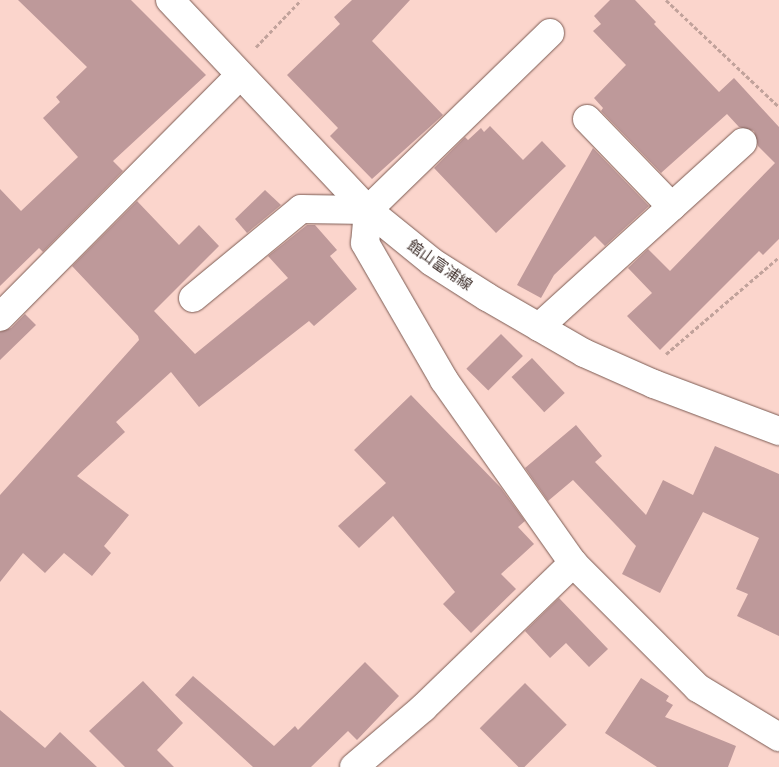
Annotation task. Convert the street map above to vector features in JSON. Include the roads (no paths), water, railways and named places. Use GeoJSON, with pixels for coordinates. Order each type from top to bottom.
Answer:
{"type":"FeatureCollection","features":[{"type":"Feature","properties":{"kind":"street","name":"館山富浦線"},"geometry":{"type":"LineString","coordinates":[[170,0],[239,76],[368,210],[432,262],[539,327],[638,378],[779,431]]}},
{"type":"Feature","properties":{"kind":"street"},"geometry":{"type":"LineString","coordinates":[[550,33],[368,210],[365,243],[444,380],[573,563],[698,688],[779,737]]}},
{"type":"Feature","properties":{"kind":"street"},"geometry":{"type":"LineString","coordinates":[[0,317],[239,76]]}},
{"type":"Feature","properties":{"kind":"street"},"geometry":{"type":"LineString","coordinates":[[587,119],[672,207]]}},
{"type":"Feature","properties":{"kind":"street"},"geometry":{"type":"LineString","coordinates":[[539,327],[743,142]]}},
{"type":"Feature","properties":{"kind":"street"},"geometry":{"type":"LineString","coordinates":[[193,298],[301,209],[368,210]]}},
{"type":"Feature","properties":{"kind":"street"},"geometry":{"type":"LineString","coordinates":[[354,767],[423,708],[573,563]]}}]}
